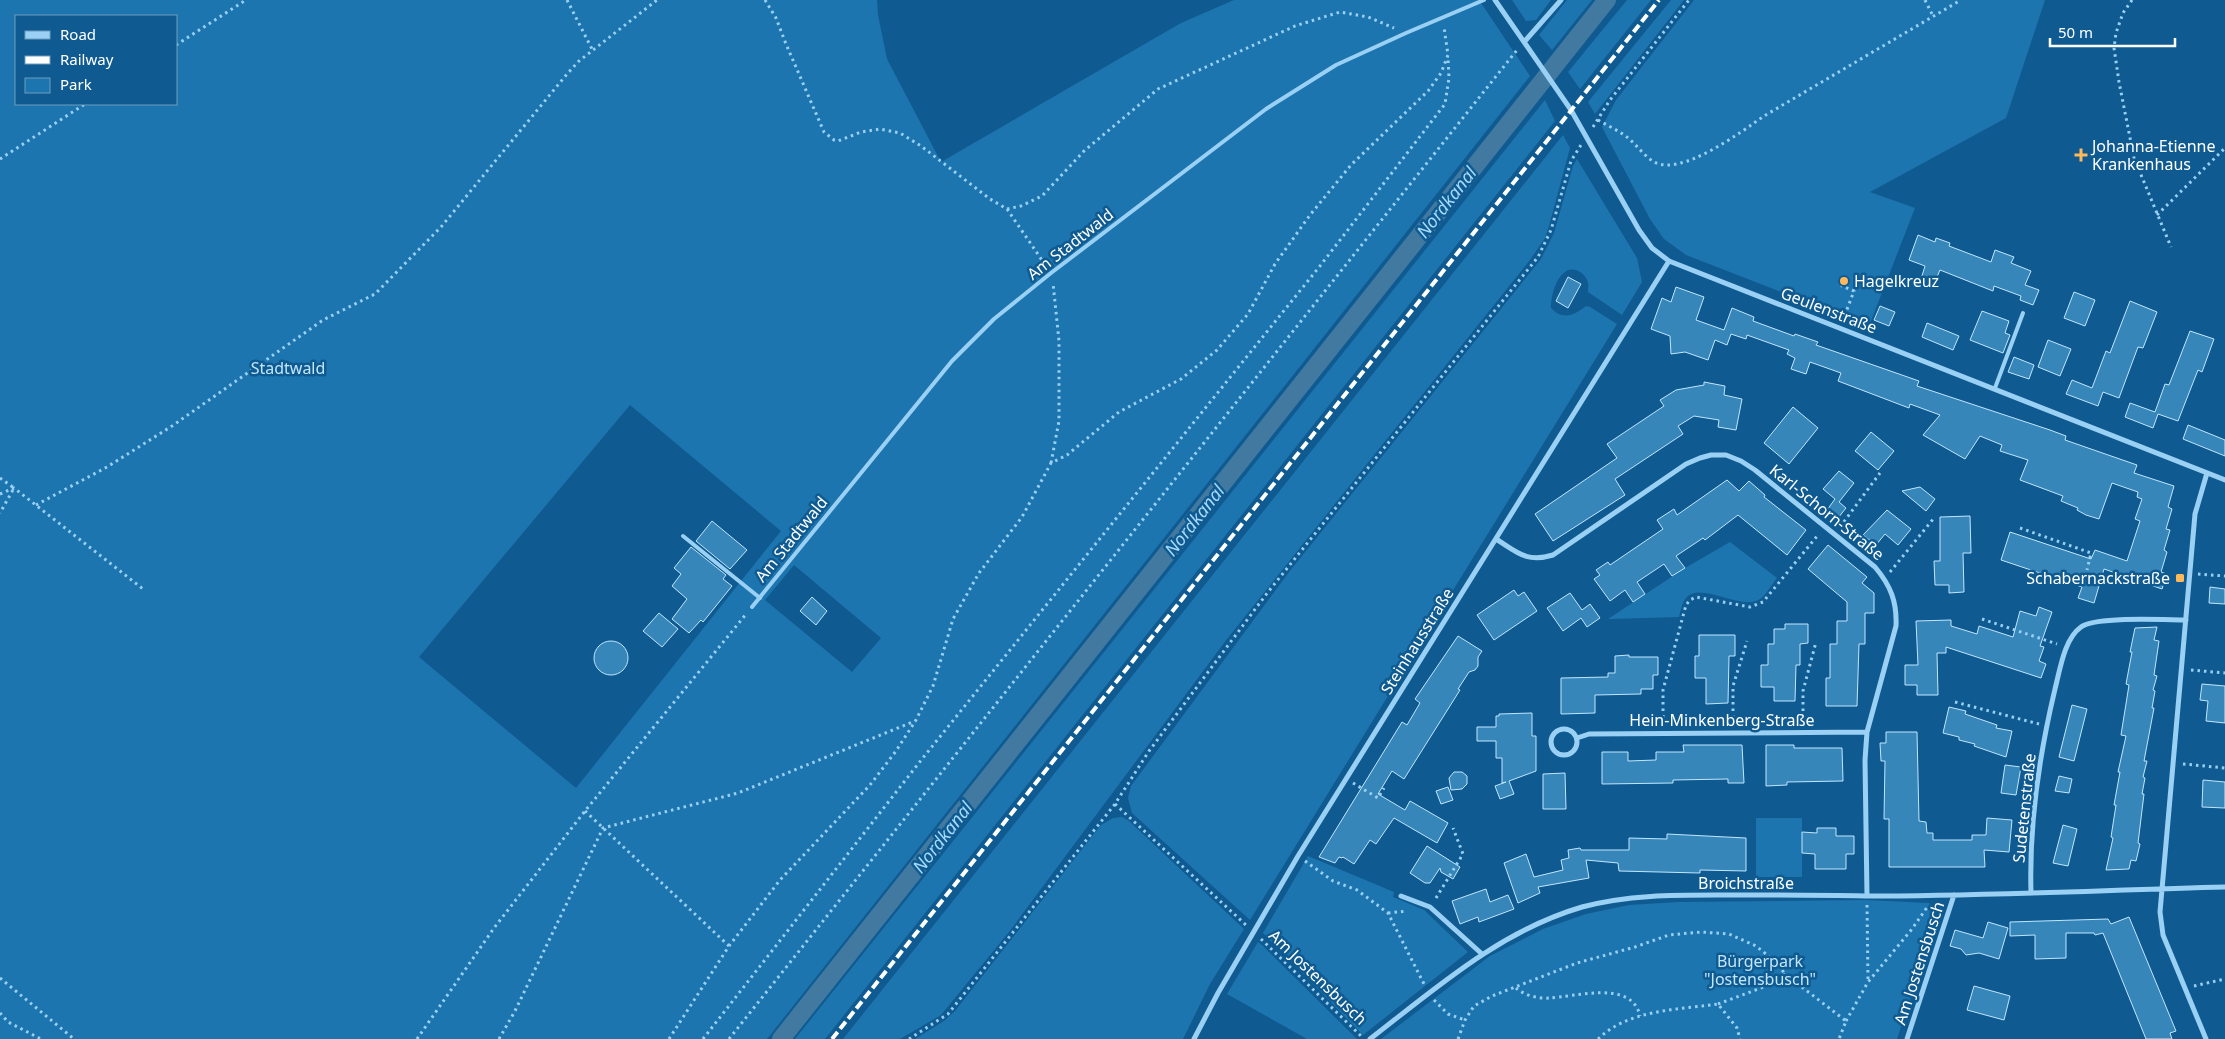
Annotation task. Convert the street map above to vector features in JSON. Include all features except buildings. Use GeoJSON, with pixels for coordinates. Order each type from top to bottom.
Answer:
{"type":"FeatureCollection","features":[{"type":"Feature","properties":{"kind":"street","name":"Geulenstraße"},"geometry":{"type":"LineString","coordinates":[[1496,0],[1560,93],[1639,230],[1652,248],[1669,261],[2225,480]]}},
{"type":"Feature","properties":{"kind":"street"},"geometry":{"type":"LineString","coordinates":[[1525,41],[1561,0]]}},
{"type":"Feature","properties":{"kind":"street","name":"Steinhausstraße"},"geometry":{"type":"LineString","coordinates":[[1194,1039],[1218,993],[1298,856],[1669,261]]}},
{"type":"Feature","properties":{"kind":"street","name":"Karl-Schorn-Straße"},"geometry":{"type":"LineString","coordinates":[[1496,539],[1522,556],[1538,559],[1552,555],[1686,464],[1711,454],[1726,455],[1748,465],[1876,567],[1893,592],[1897,608],[1896,626],[1867,732],[1865,760],[1867,896]]}},
{"type":"Feature","properties":{"kind":"street"},"geometry":{"type":"LineString","coordinates":[[2206,1039],[2183,988],[2163,935],[2160,912],[2195,514],[2207,473]]}},
{"type":"Feature","properties":{"kind":"street","name":"Sudetenstraße"},"geometry":{"type":"LineString","coordinates":[[2031,892],[2030,857],[2035,797],[2047,726],[2067,647],[2074,633],[2090,622],[2186,620]]}},
{"type":"Feature","properties":{"kind":"street","name":"Hein-Minkenberg-Straße"},"geometry":{"type":"LineString","coordinates":[[1560,730],[1567,730],[1577,738],[1577,745],[1569,755],[1562,756],[1552,748],[1551,741],[1554,734],[1560,730]]}},
{"type":"Feature","properties":{"kind":"street","name":"Hein-Minkenberg-Straße"},"geometry":{"type":"LineString","coordinates":[[1577,738],[1590,734],[1663,732],[1867,732]]}},
{"type":"Feature","properties":{"kind":"street","name":"Broichstraße"},"geometry":{"type":"LineString","coordinates":[[1370,1039],[1482,954],[1512,936],[1542,922],[1583,907],[1627,898],[1680,895],[1954,895],[2225,887]]}},
{"type":"Feature","properties":{"kind":"street","name":"Am Jostensbusch"},"geometry":{"type":"LineString","coordinates":[[1907,1039],[1954,895]]}},
{"type":"Feature","properties":{"kind":"street"},"geometry":{"type":"LineString","coordinates":[[1401,896],[1430,907],[1482,954]]}},
{"type":"Feature","properties":{"kind":"lane","name":"Am Stadtwald"},"geometry":{"type":"LineString","coordinates":[[752,607],[952,361],[994,319],[1051,273],[1266,109],[1336,65],[1484,0]]}},
{"type":"Feature","properties":{"kind":"lane"},"geometry":{"type":"LineString","coordinates":[[1995,388],[2022,313]]}},
{"type":"Feature","properties":{"kind":"lane"},"geometry":{"type":"LineString","coordinates":[[683,536],[760,598]]}},
{"type":"Feature","properties":{"kind":"path"},"geometry":{"type":"LineString","coordinates":[[178,44],[246,0]]}},
{"type":"Feature","properties":{"kind":"path"},"geometry":{"type":"LineString","coordinates":[[567,0],[593,51]]}},
{"type":"Feature","properties":{"kind":"path"},"geometry":{"type":"LineString","coordinates":[[36,504],[107,468],[172,426],[323,320],[374,294],[441,227],[567,74],[657,0]]}},
{"type":"Feature","properties":{"kind":"path"},"geometry":{"type":"LineString","coordinates":[[669,1039],[729,946],[780,880],[870,785],[916,720],[933,686],[953,619],[979,573],[1022,517],[1051,463],[1059,421],[1059,341],[1051,273],[1008,209],[990,199],[921,146],[900,133],[880,129],[860,132],[838,140],[828,136],[824,132],[776,18],[765,0]]}},
{"type":"Feature","properties":{"kind":"path"},"geometry":{"type":"LineString","coordinates":[[909,1039],[948,1014],[1115,804],[1149,751],[1268,592],[1538,257],[1551,230],[1572,161],[1586,136],[1610,100],[1689,0]]}},
{"type":"Feature","properties":{"kind":"path"},"geometry":{"type":"LineString","coordinates":[[1925,0],[1933,16]]}},
{"type":"Feature","properties":{"kind":"path"},"geometry":{"type":"LineString","coordinates":[[1598,120],[1627,137],[1653,162],[1667,166],[1683,163],[1736,136],[1764,116],[1961,0]]}},
{"type":"Feature","properties":{"kind":"path"},"geometry":{"type":"LineString","coordinates":[[2132,0],[2123,13],[2116,33],[2114,48],[2134,158],[2171,247]]}},
{"type":"Feature","properties":{"kind":"path"},"geometry":{"type":"LineString","coordinates":[[1008,209],[1022,206],[1042,196],[1084,151],[1158,89],[1295,26],[1340,12],[1368,17],[1406,33]]}},
{"type":"Feature","properties":{"kind":"path"},"geometry":{"type":"LineString","coordinates":[[703,1039],[922,759],[1320,266],[1445,104],[1449,78],[1443,17]]}},
{"type":"Feature","properties":{"kind":"path"},"geometry":{"type":"LineString","coordinates":[[729,1039],[1525,41]]}},
{"type":"Feature","properties":{"kind":"path"},"geometry":{"type":"LineString","coordinates":[[1051,463],[1067,455],[1119,412],[1181,379],[1217,350],[1248,314],[1275,264],[1310,215],[1351,165],[1428,91],[1441,72],[1448,55]]}},
{"type":"Feature","properties":{"kind":"path"},"geometry":{"type":"LineString","coordinates":[[0,159],[83,105]]}},
{"type":"Feature","properties":{"kind":"path"},"geometry":{"type":"LineString","coordinates":[[2157,215],[2225,148]]}},
{"type":"Feature","properties":{"kind":"path"},"geometry":{"type":"LineString","coordinates":[[1840,327],[1854,291],[1842,286],[1843,284]]}},
{"type":"Feature","properties":{"kind":"path"},"geometry":{"type":"LineString","coordinates":[[1834,534],[1880,473]]}},
{"type":"Feature","properties":{"kind":"path"},"geometry":{"type":"LineString","coordinates":[[0,478],[36,504],[143,589]]}},
{"type":"Feature","properties":{"kind":"path"},"geometry":{"type":"LineString","coordinates":[[0,494],[14,488]]}},
{"type":"Feature","properties":{"kind":"path"},"geometry":{"type":"LineString","coordinates":[[0,513],[14,488]]}},
{"type":"Feature","properties":{"kind":"path"},"geometry":{"type":"LineString","coordinates":[[1885,579],[1934,518]]}},
{"type":"Feature","properties":{"kind":"path"},"geometry":{"type":"LineString","coordinates":[[1663,732],[1663,690],[1686,605],[1690,600],[1696,598],[1750,607],[1757,606],[1763,602],[1825,526]]}},
{"type":"Feature","properties":{"kind":"path"},"geometry":{"type":"LineString","coordinates":[[2020,528],[2091,553],[2087,570]]}},
{"type":"Feature","properties":{"kind":"path"},"geometry":{"type":"LineString","coordinates":[[2190,573],[2225,576]]}},
{"type":"Feature","properties":{"kind":"path"},"geometry":{"type":"LineString","coordinates":[[417,1039],[494,928],[585,811],[752,607]]}},
{"type":"Feature","properties":{"kind":"path"},"geometry":{"type":"LineString","coordinates":[[1982,619],[2067,647]]}},
{"type":"Feature","properties":{"kind":"path"},"geometry":{"type":"LineString","coordinates":[[1734,732],[1733,686],[1747,641]]}},
{"type":"Feature","properties":{"kind":"path"},"geometry":{"type":"LineString","coordinates":[[1803,732],[1803,691],[1816,642]]}},
{"type":"Feature","properties":{"kind":"path"},"geometry":{"type":"LineString","coordinates":[[2182,670],[2225,673]]}},
{"type":"Feature","properties":{"kind":"path"},"geometry":{"type":"LineString","coordinates":[[1955,702],[2047,726]]}},
{"type":"Feature","properties":{"kind":"path"},"geometry":{"type":"LineString","coordinates":[[498,1039],[515,1011],[603,828],[738,793],[916,720]]}},
{"type":"Feature","properties":{"kind":"path"},"geometry":{"type":"LineString","coordinates":[[2173,763],[2225,768]]}},
{"type":"Feature","properties":{"kind":"path"},"geometry":{"type":"LineString","coordinates":[[1346,779],[1378,798],[1384,788]]}},
{"type":"Feature","properties":{"kind":"path","name":"Am Jostensbusch"},"geometry":{"type":"LineString","coordinates":[[1115,804],[1254,932],[1358,1034],[1366,1039]]}},
{"type":"Feature","properties":{"kind":"path"},"geometry":{"type":"LineString","coordinates":[[585,811],[729,946]]}},
{"type":"Feature","properties":{"kind":"path"},"geometry":{"type":"LineString","coordinates":[[1430,907],[1463,854],[1453,828]]}},
{"type":"Feature","properties":{"kind":"path"},"geometry":{"type":"LineString","coordinates":[[1298,856],[1333,882],[1357,890],[1388,914],[1429,994],[1448,1014],[1465,1020]]}},
{"type":"Feature","properties":{"kind":"path"},"geometry":{"type":"LineString","coordinates":[[1867,896],[1868,982]]}},
{"type":"Feature","properties":{"kind":"path"},"geometry":{"type":"LineString","coordinates":[[1839,1039],[1846,1021],[1868,982],[1912,929],[1926,907],[1933,904]]}},
{"type":"Feature","properties":{"kind":"path"},"geometry":{"type":"LineString","coordinates":[[1458,1039],[1465,1020],[1474,1006],[1484,999],[1577,963],[1635,947],[1669,935],[1701,932],[1729,934],[1756,946],[1776,962],[1785,974],[1846,1021]]}},
{"type":"Feature","properties":{"kind":"path"},"geometry":{"type":"LineString","coordinates":[[1598,1039],[1625,1020],[1718,1004],[1761,988],[1785,974]]}},
{"type":"Feature","properties":{"kind":"path"},"geometry":{"type":"LineString","coordinates":[[0,978],[74,1039]]}},
{"type":"Feature","properties":{"kind":"path"},"geometry":{"type":"LineString","coordinates":[[2183,988],[2225,979]]}},
{"type":"Feature","properties":{"kind":"path"},"geometry":{"type":"LineString","coordinates":[[1516,988],[1523,994],[1548,998],[1580,994],[1619,995],[1630,999],[1638,1008],[1640,1016]]}},
{"type":"Feature","properties":{"kind":"path"},"geometry":{"type":"LineString","coordinates":[[1718,1004],[1737,1028],[1740,1039]]}},
{"type":"Feature","properties":{"kind":"path"},"geometry":{"type":"LineString","coordinates":[[0,1013],[8,1022],[42,1039]]}},
{"type":"Feature","properties":{"kind":"green space","name":"Stadtwald"},"geometry":{"type":"Polygon","coordinates":[[[0,0],[877,0],[878,15],[887,59],[941,162],[1181,23],[1234,0],[1479,0],[1530,76],[767,1039],[0,1039],[0,0]],[[630,405],[419,657],[576,788],[781,531],[630,405]],[[794,565],[765,600],[852,672],[881,638],[794,565]]]}},
{"type":"Feature","properties":{"kind":"green space"},"geometry":{"type":"Polygon","coordinates":[[[1512,0],[1551,0],[1536,20],[1526,21],[1512,0]]]}},
{"type":"Feature","properties":{"kind":"green space"},"geometry":{"type":"Polygon","coordinates":[[[1567,0],[1592,0],[1552,50],[1539,35],[1567,0]]]}},
{"type":"Feature","properties":{"kind":"green space"},"geometry":{"type":"Polygon","coordinates":[[[1627,0],[1651,0],[1580,89],[1568,72],[1627,0]]]}},
{"type":"Feature","properties":{"kind":"green space"},"geometry":{"type":"Polygon","coordinates":[[[1671,0],[1684,0],[1595,114],[1588,102],[1671,0]]]}},
{"type":"Feature","properties":{"kind":"green space"},"geometry":{"type":"Polygon","coordinates":[[[1694,0],[2045,0],[2006,118],[1870,192],[1915,208],[1869,326],[1686,255],[1664,239],[1650,219],[1602,127],[1616,100],[1694,0]]]}},
{"type":"Feature","properties":{"kind":"green space"},"geometry":{"type":"Polygon","coordinates":[[[1545,100],[1555,121],[825,1039],[795,1039],[1545,100]]]}},
{"type":"Feature","properties":{"kind":"green space"},"geometry":{"type":"Polygon","coordinates":[[[1563,135],[1570,148],[1545,238],[1530,260],[1227,639],[1009,932],[941,1015],[900,1039],[843,1039],[1563,135]]]}},
{"type":"Feature","properties":{"kind":"green space"},"geometry":{"type":"Polygon","coordinates":[[[1577,159],[1637,258],[1642,282],[1622,315],[1588,292],[1588,281],[1581,272],[1568,270],[1559,279],[1554,288],[1551,304],[1551,308],[1555,312],[1568,315],[1586,306],[1617,324],[1250,920],[1132,813],[1128,798],[1131,786],[1289,572],[1541,259],[1554,233],[1573,166],[1577,159]]]}},
{"type":"Feature","properties":{"kind":"green space"},"geometry":{"type":"Polygon","coordinates":[[[1730,542],[1777,578],[1760,599],[1752,602],[1743,602],[1713,594],[1695,593],[1684,600],[1679,617],[1608,619],[1685,568],[1730,542]]]}},
{"type":"Feature","properties":{"kind":"green space"},"geometry":{"type":"Polygon","coordinates":[[[1122,817],[1129,821],[1244,929],[1210,984],[1183,1039],[915,1039],[944,1021],[955,1011],[1101,825],[1113,818],[1122,817]]]}},
{"type":"Feature","properties":{"kind":"green space"},"geometry":{"type":"Polygon","coordinates":[[[1756,818],[1802,818],[1802,877],[1756,877],[1756,818]]]}},
{"type":"Feature","properties":{"kind":"green space"},"geometry":{"type":"Polygon","coordinates":[[[1308,856],[1394,892],[1393,897],[1424,910],[1468,952],[1363,1035],[1263,933],[1308,856]]]}},
{"type":"Feature","properties":{"kind":"green space","name":"Bürgerpark \"Jostensbusch\""},"geometry":{"type":"Polygon","coordinates":[[[1865,900],[1929,903],[1935,909],[1937,918],[1897,1039],[1381,1039],[1490,956],[1543,929],[1586,914],[1629,905],[1679,902],[1865,900]]]}},
{"type":"Feature","properties":{"kind":"green space"},"geometry":{"type":"Polygon","coordinates":[[[1258,942],[1357,1039],[1307,1039],[1227,994],[1258,942]]]}},
{"type":"Feature","properties":{"kind":"waterway","name":"Nordkanal"},"geometry":{"type":"LineString","coordinates":[[781,1039],[1607,0]]}},
{"type":"Feature","properties":{"kind":"railway"},"geometry":{"type":"LineString","coordinates":[[832,1039],[1659,0]]}},
{"type":"Feature","properties":{"kind":"place","name":"Johanna-Etienne Krankenhaus"},"geometry":{"type":"Point","coordinates":[2081,155]}},
{"type":"Feature","properties":{"kind":"place","name":"Hagelkreuz"},"geometry":{"type":"Point","coordinates":[1844,281]}},
{"type":"Feature","properties":{"kind":"place","name":"Schabernackstraße"},"geometry":{"type":"Point","coordinates":[2180,578]}}]}
